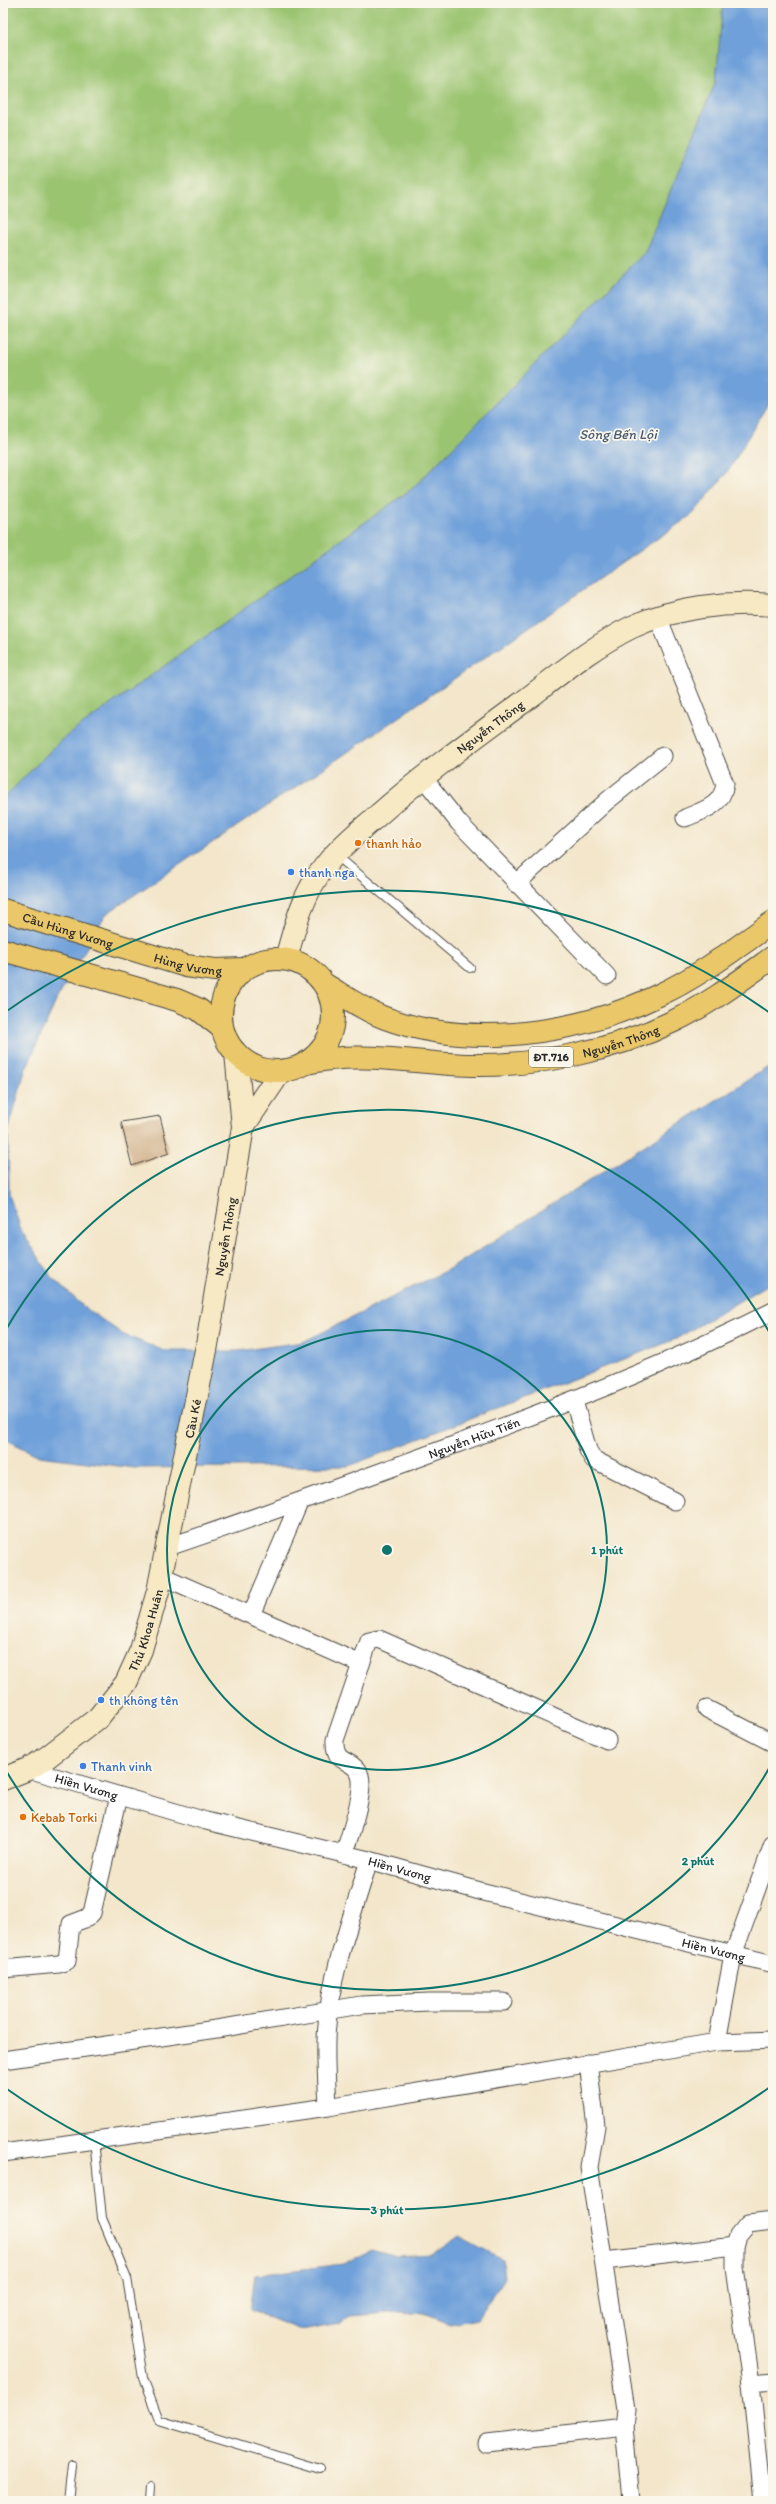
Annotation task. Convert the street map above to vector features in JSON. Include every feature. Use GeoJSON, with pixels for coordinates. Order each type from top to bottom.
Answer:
{"type":"FeatureCollection","features":[{"type":"Feature","properties":{"kind":"main road","name":"Nguyễn Thông"},"geometry":{"type":"LineString","coordinates":[[286,960],[298,916],[310,889],[325,866],[422,776],[589,653],[632,628],[658,617],[708,606],[752,603],[773,605]]}},
{"type":"Feature","properties":{"kind":"main road","name":"Cầu Hùng Vương"},"geometry":{"type":"LineString","coordinates":[[3,910],[132,950]]}},
{"type":"Feature","properties":{"kind":"main road","name":"Nguyễn Thông"},"geometry":{"type":"LineString","coordinates":[[324,984],[384,1017],[419,1028],[455,1034],[500,1035],[560,1027],[614,1013],[661,995],[698,974],[773,922]]}},
{"type":"Feature","properties":{"kind":"main road"},"geometry":{"type":"LineString","coordinates":[[3,950],[177,1000],[198,1010],[222,1028]]}},
{"type":"Feature","properties":{"kind":"main road","name":"Hùng Vương"},"geometry":{"type":"LineString","coordinates":[[132,950],[186,966],[215,970],[244,969]]}},
{"type":"Feature","properties":{"kind":"main road","name":"Nguyễn Thông"},"geometry":{"type":"LineString","coordinates":[[306,1063],[333,1057],[362,1057],[472,1065],[513,1063],[572,1054],[622,1042],[674,1021],[715,998],[773,957]]}},
{"type":"Feature","properties":{"kind":"main road"},"geometry":{"type":"LineString","coordinates":[[286,960],[301,964],[314,972],[324,984],[331,998],[333,1012],[332,1027],[322,1047],[306,1063],[281,1071],[258,1067],[236,1053],[228,1042],[222,1028],[221,1014],[224,995],[234,978],[244,969],[263,961],[286,960]]}},
{"type":"Feature","properties":{"kind":"main road","name":"Nguyễn Thông"},"geometry":{"type":"LineString","coordinates":[[207,1345],[242,1127],[236,1053]]}},
{"type":"Feature","properties":{"kind":"main road","name":"Nguyễn Thông"},"geometry":{"type":"LineString","coordinates":[[242,1127],[281,1071]]}},
{"type":"Feature","properties":{"kind":"main road","name":"Cầu Ké"},"geometry":{"type":"LineString","coordinates":[[177,1491],[207,1345]]}},
{"type":"Feature","properties":{"kind":"main road","name":"Thủ Khoa Huân"},"geometry":{"type":"LineString","coordinates":[[3,1778],[28,1769],[85,1730],[110,1706],[126,1683],[141,1650],[162,1576],[177,1491]]}},
{"type":"Feature","properties":{"kind":"street"},"geometry":{"type":"LineString","coordinates":[[658,617],[725,784],[724,794],[718,803],[685,818]]}},
{"type":"Feature","properties":{"kind":"street"},"geometry":{"type":"LineString","coordinates":[[516,884],[607,801],[663,756]]}},
{"type":"Feature","properties":{"kind":"street"},"geometry":{"type":"LineString","coordinates":[[422,776],[459,824],[607,976]]}},
{"type":"Feature","properties":{"kind":"street","name":"Nguyễn Hữu Tiến"},"geometry":{"type":"LineString","coordinates":[[168,1547],[299,1503],[574,1401],[684,1353],[773,1311]]}},
{"type":"Feature","properties":{"kind":"street"},"geometry":{"type":"LineString","coordinates":[[574,1401],[588,1450],[593,1459],[675,1501]]}},
{"type":"Feature","properties":{"kind":"street"},"geometry":{"type":"LineString","coordinates":[[251,1616],[299,1503]]}},
{"type":"Feature","properties":{"kind":"street"},"geometry":{"type":"LineString","coordinates":[[162,1576],[361,1664]]}},
{"type":"Feature","properties":{"kind":"street"},"geometry":{"type":"LineString","coordinates":[[344,1854],[360,1792],[361,1778],[358,1771],[338,1758],[335,1750],[336,1740],[369,1641],[379,1639],[607,1740]]}},
{"type":"Feature","properties":{"kind":"street"},"geometry":{"type":"LineString","coordinates":[[707,1709],[773,1743]]}},
{"type":"Feature","properties":{"kind":"street","name":"Hiền Vương"},"geometry":{"type":"LineString","coordinates":[[28,1769],[206,1821],[369,1860],[733,1955],[773,1964]]}},
{"type":"Feature","properties":{"kind":"street"},"geometry":{"type":"LineString","coordinates":[[3,1969],[59,1964],[67,1961],[71,1924],[87,1918],[92,1912],[119,1796]]}},
{"type":"Feature","properties":{"kind":"street"},"geometry":{"type":"LineString","coordinates":[[717,2042],[733,1955],[773,1844]]}},
{"type":"Feature","properties":{"kind":"street"},"geometry":{"type":"LineString","coordinates":[[328,2107],[326,2026],[339,1965],[369,1860]]}},
{"type":"Feature","properties":{"kind":"street"},"geometry":{"type":"LineString","coordinates":[[3,2060],[223,2028],[329,2010],[382,2004],[504,2002]]}},
{"type":"Feature","properties":{"kind":"street"},"geometry":{"type":"LineString","coordinates":[[3,2153],[328,2107],[717,2042],[773,2040]]}},
{"type":"Feature","properties":{"kind":"street"},"geometry":{"type":"LineString","coordinates":[[588,2064],[596,2126],[589,2166],[626,2409],[624,2427],[631,2501]]}},
{"type":"Feature","properties":{"kind":"street"},"geometry":{"type":"LineString","coordinates":[[763,2501],[751,2383],[735,2268],[735,2246],[738,2236],[748,2224],[773,2221]]}},
{"type":"Feature","properties":{"kind":"street"},"geometry":{"type":"LineString","coordinates":[[604,2261],[735,2246]]}},
{"type":"Feature","properties":{"kind":"street"},"geometry":{"type":"LineString","coordinates":[[751,2383],[773,2381]]}},
{"type":"Feature","properties":{"kind":"street"},"geometry":{"type":"LineString","coordinates":[[487,2443],[624,2427]]}},
{"type":"Feature","properties":{"kind":"lane"},"geometry":{"type":"LineString","coordinates":[[336,855],[470,968]]}},
{"type":"Feature","properties":{"kind":"lane"},"geometry":{"type":"LineString","coordinates":[[94,2140],[102,2218],[127,2278],[143,2378],[159,2420],[320,2469]]}},
{"type":"Feature","properties":{"kind":"lane"},"geometry":{"type":"LineString","coordinates":[[68,2501],[72,2466]]}},
{"type":"Feature","properties":{"kind":"lane"},"geometry":{"type":"LineString","coordinates":[[150,2501],[151,2486]]}},
{"type":"Feature","properties":{"kind":"green space"},"geometry":{"type":"Polygon","coordinates":[[[3,3],[723,3],[716,81],[645,252],[413,488],[61,740],[3,799],[3,3]]]}},
{"type":"Feature","properties":{"kind":"water","name":"Sông Bến Lội"},"geometry":{"type":"Polygon","coordinates":[[[723,3],[773,3],[773,395],[729,470],[693,514],[345,754],[106,914],[56,1001],[25,1071],[8,1132],[9,1195],[22,1232],[52,1277],[84,1307],[124,1335],[165,1351],[238,1351],[303,1342],[453,1267],[773,1064],[773,1281],[676,1339],[349,1466],[134,1468],[39,1456],[3,1438],[3,799],[61,740],[413,488],[645,252],[716,81],[723,3]]]}},
{"type":"Feature","properties":{"kind":"water"},"geometry":{"type":"Polygon","coordinates":[[[459,2236],[502,2259],[504,2278],[477,2319],[451,2324],[423,2314],[402,2312],[350,2316],[340,2323],[301,2330],[250,2310],[255,2275],[343,2264],[371,2250],[396,2257],[431,2255],[459,2236]]]}},
{"type":"Feature","properties":{"kind":"building"},"geometry":{"type":"Polygon","coordinates":[[[160,1116],[169,1153],[132,1166],[121,1122],[160,1116]]]}},
{"type":"Feature","properties":{"kind":"place","name":"thanh hảo"},"geometry":{"type":"Point","coordinates":[358,843]}},
{"type":"Feature","properties":{"kind":"place","name":"thanh nga"},"geometry":{"type":"Point","coordinates":[291,872]}},
{"type":"Feature","properties":{"kind":"place","name":"th không tên"},"geometry":{"type":"Point","coordinates":[101,1700]}},
{"type":"Feature","properties":{"kind":"place","name":"Thanh vinh"},"geometry":{"type":"Point","coordinates":[83,1766]}},
{"type":"Feature","properties":{"kind":"place","name":"Kebab Torki"},"geometry":{"type":"Point","coordinates":[23,1817]}}]}
